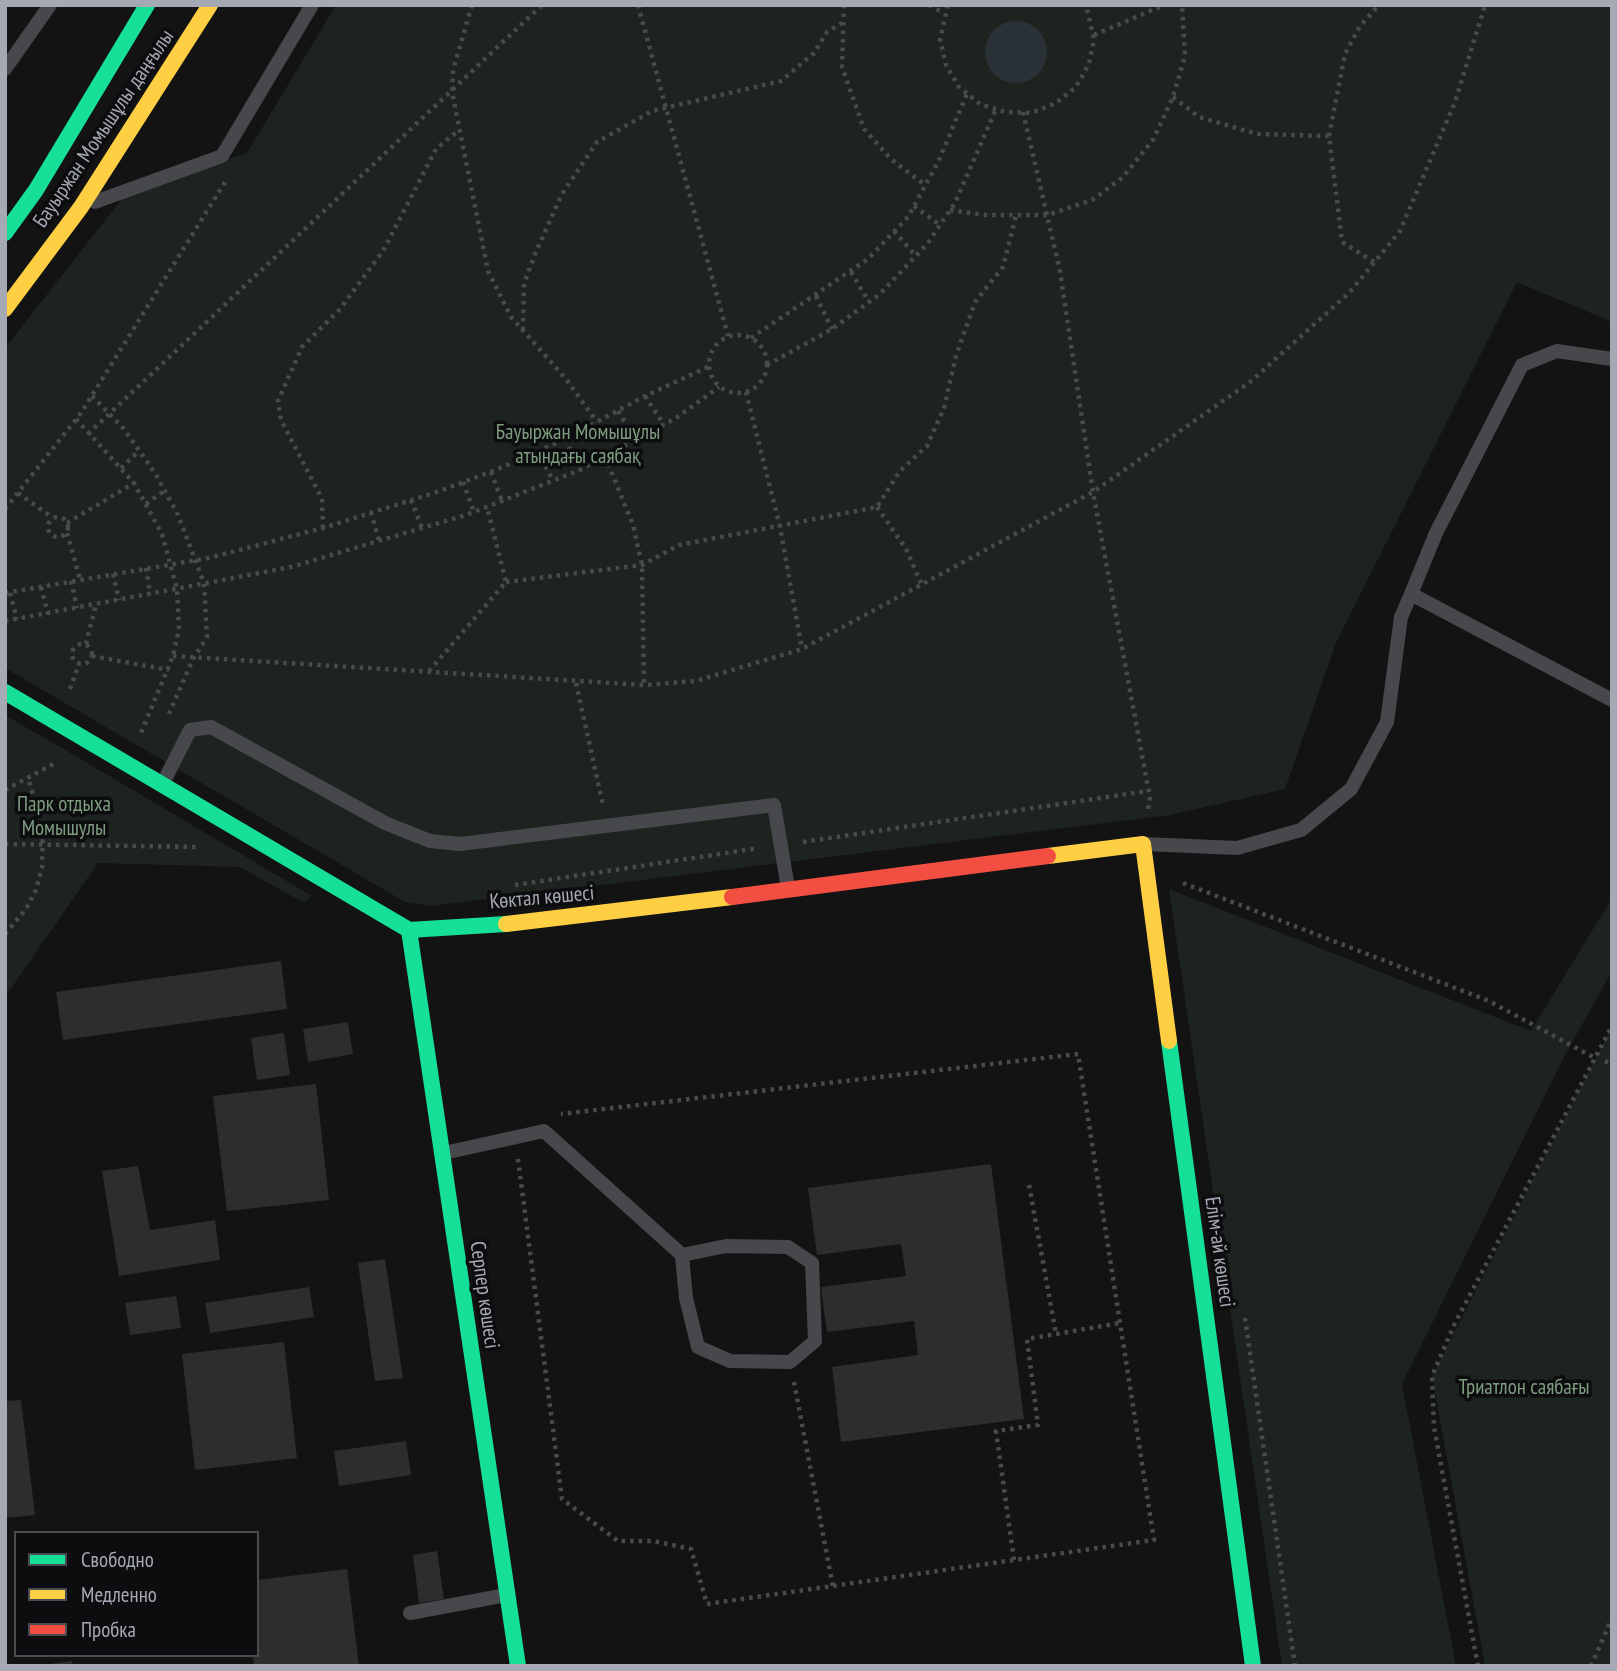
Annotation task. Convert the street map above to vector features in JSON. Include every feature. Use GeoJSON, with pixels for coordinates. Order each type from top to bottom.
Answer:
{"type":"FeatureCollection","features":[{"type":"Feature","properties":{"kind":"street","name":"Бауыржан Момышұлы даңғылы"},"geometry":{"type":"LineString","coordinates":[[5,233],[36,190],[147,5]]}},
{"type":"Feature","properties":{"kind":"street","name":"Бауыржан Момышұлы даңғылы"},"geometry":{"type":"LineString","coordinates":[[5,309],[81,207],[210,5]]}},
{"type":"Feature","properties":{"kind":"street"},"geometry":{"type":"LineString","coordinates":[[5,692],[409,930]]}},
{"type":"Feature","properties":{"kind":"street","name":"Көктал көшесі"},"geometry":{"type":"LineString","coordinates":[[409,930],[546,921],[1143,844]]}},
{"type":"Feature","properties":{"kind":"street","name":"Елім-ай көшесі"},"geometry":{"type":"LineString","coordinates":[[1143,844],[1253,1666]]}},
{"type":"Feature","properties":{"kind":"street","name":"Серпер көшесі"},"geometry":{"type":"LineString","coordinates":[[409,930],[518,1666]]}},
{"type":"Feature","properties":{"kind":"lane"},"geometry":{"type":"LineString","coordinates":[[5,69],[50,5]]}},
{"type":"Feature","properties":{"kind":"lane"},"geometry":{"type":"LineString","coordinates":[[81,207],[222,156],[312,5]]}},
{"type":"Feature","properties":{"kind":"lane"},"geometry":{"type":"LineString","coordinates":[[1143,844],[1237,848],[1301,830],[1351,789],[1387,722],[1401,617],[1410,594],[1436,533],[1522,365],[1557,351],[1612,359]]}},
{"type":"Feature","properties":{"kind":"lane"},"geometry":{"type":"LineString","coordinates":[[1410,594],[1612,700]]}},
{"type":"Feature","properties":{"kind":"lane"},"geometry":{"type":"LineString","coordinates":[[162,785],[190,730],[211,727],[385,823],[430,841],[460,845],[774,805],[788,890]]}},
{"type":"Feature","properties":{"kind":"lane"},"geometry":{"type":"LineString","coordinates":[[442,1153],[544,1131],[682,1255],[686,1298],[698,1348],[730,1361],[790,1362],[815,1340],[811,1263],[788,1247],[726,1246],[682,1255]]}},
{"type":"Feature","properties":{"kind":"lane"},"geometry":{"type":"LineString","coordinates":[[410,1613],[508,1595]]}},
{"type":"Feature","properties":{"kind":"path"},"geometry":{"type":"LineString","coordinates":[[472,5],[453,70],[452,92],[488,271],[511,317],[566,379],[597,422]]}},
{"type":"Feature","properties":{"kind":"path"},"geometry":{"type":"LineString","coordinates":[[88,434],[542,5]]}},
{"type":"Feature","properties":{"kind":"path"},"geometry":{"type":"LineString","coordinates":[[638,5],[728,336]]}},
{"type":"Feature","properties":{"kind":"path"},"geometry":{"type":"LineString","coordinates":[[844,5],[842,67],[864,129],[891,159],[926,185]]}},
{"type":"Feature","properties":{"kind":"path"},"geometry":{"type":"LineString","coordinates":[[929,5],[944,13]]}},
{"type":"Feature","properties":{"kind":"path"},"geometry":{"type":"LineString","coordinates":[[948,5],[940,39],[946,65],[959,87],[979,104],[1031,113],[1056,103],[1076,87],[1089,64],[1094,35],[1086,5]]}},
{"type":"Feature","properties":{"kind":"path"},"geometry":{"type":"LineString","coordinates":[[1094,35],[1164,5]]}},
{"type":"Feature","properties":{"kind":"path"},"geometry":{"type":"LineString","coordinates":[[950,210],[1016,216],[1048,215],[1092,200],[1122,178],[1153,140],[1173,96],[1185,56],[1182,5]]}},
{"type":"Feature","properties":{"kind":"path"},"geometry":{"type":"LineString","coordinates":[[1374,262],[1342,242],[1329,136],[1345,54],[1360,26],[1379,5]]}},
{"type":"Feature","properties":{"kind":"path"},"geometry":{"type":"LineString","coordinates":[[173,656],[429,671],[576,683],[644,684],[696,681],[802,649],[1093,492],[1250,382],[1349,293],[1400,231],[1455,102],[1485,5]]}},
{"type":"Feature","properties":{"kind":"path"},"geometry":{"type":"LineString","coordinates":[[523,330],[524,284],[562,194],[597,142],[640,117],[781,81],[814,53],[827,33],[842,23]]}},
{"type":"Feature","properties":{"kind":"path"},"geometry":{"type":"LineString","coordinates":[[751,338],[868,258],[894,231],[914,206],[926,185],[967,93]]}},
{"type":"Feature","properties":{"kind":"path"},"geometry":{"type":"LineString","coordinates":[[1173,96],[1199,117],[1258,134],[1329,136]]}},
{"type":"Feature","properties":{"kind":"path"},"geometry":{"type":"LineString","coordinates":[[767,365],[832,329],[869,302],[916,256],[950,210],[996,109]]}},
{"type":"Feature","properties":{"kind":"path"},"geometry":{"type":"LineString","coordinates":[[1023,112],[1060,271],[1093,492],[1148,791],[1143,844]]}},
{"type":"Feature","properties":{"kind":"path"},"geometry":{"type":"LineString","coordinates":[[323,528],[322,499],[281,419],[278,401],[302,347],[340,309],[383,251],[436,149],[459,130]]}},
{"type":"Feature","properties":{"kind":"path"},"geometry":{"type":"LineString","coordinates":[[5,509],[92,396],[231,174]]}},
{"type":"Feature","properties":{"kind":"path"},"geometry":{"type":"LineString","coordinates":[[914,206],[940,225]]}},
{"type":"Feature","properties":{"kind":"path"},"geometry":{"type":"LineString","coordinates":[[429,671],[506,582],[642,565],[679,545],[877,507],[901,471],[927,446],[944,408],[956,356],[975,302],[1003,267],[1016,216]]}},
{"type":"Feature","properties":{"kind":"path"},"geometry":{"type":"LineString","coordinates":[[894,231],[916,256]]}},
{"type":"Feature","properties":{"kind":"path"},"geometry":{"type":"LineString","coordinates":[[850,271],[869,302]]}},
{"type":"Feature","properties":{"kind":"path"},"geometry":{"type":"LineString","coordinates":[[816,296],[832,329]]}},
{"type":"Feature","properties":{"kind":"path"},"geometry":{"type":"LineString","coordinates":[[728,336],[751,338],[763,349],[767,365],[760,383],[747,392],[734,394],[719,387],[708,368],[713,348],[728,336]]}},
{"type":"Feature","properties":{"kind":"path"},"geometry":{"type":"LineString","coordinates":[[17,619],[8,593],[197,560],[323,528],[411,500],[491,472],[565,439],[708,368]]}},
{"type":"Feature","properties":{"kind":"path"},"geometry":{"type":"LineString","coordinates":[[5,621],[291,567],[474,512],[580,470],[664,425],[719,387]]}},
{"type":"Feature","properties":{"kind":"path"},"geometry":{"type":"LineString","coordinates":[[747,392],[780,527],[802,649]]}},
{"type":"Feature","properties":{"kind":"path"},"geometry":{"type":"LineString","coordinates":[[92,396],[139,451],[164,491],[197,560],[204,583],[208,612],[207,637],[193,659],[166,723]]}},
{"type":"Feature","properties":{"kind":"path"},"geometry":{"type":"LineString","coordinates":[[645,397],[664,425]]}},
{"type":"Feature","properties":{"kind":"path"},"geometry":{"type":"LineString","coordinates":[[618,411],[636,439]]}},
{"type":"Feature","properties":{"kind":"path"},"geometry":{"type":"LineString","coordinates":[[76,419],[134,483],[162,534],[177,589],[179,629],[173,656],[138,737]]}},
{"type":"Feature","properties":{"kind":"path"},"geometry":{"type":"LineString","coordinates":[[565,439],[580,470]]}},
{"type":"Feature","properties":{"kind":"path"},"geometry":{"type":"LineString","coordinates":[[121,468],[139,451]]}},
{"type":"Feature","properties":{"kind":"path"},"geometry":{"type":"LineString","coordinates":[[538,451],[553,481]]}},
{"type":"Feature","properties":{"kind":"path"},"geometry":{"type":"LineString","coordinates":[[605,457],[633,525],[642,565],[644,684]]}},
{"type":"Feature","properties":{"kind":"path"},"geometry":{"type":"LineString","coordinates":[[491,472],[502,501]]}},
{"type":"Feature","properties":{"kind":"path"},"geometry":{"type":"LineString","coordinates":[[463,482],[474,512]]}},
{"type":"Feature","properties":{"kind":"path"},"geometry":{"type":"LineString","coordinates":[[67,523],[134,483]]}},
{"type":"Feature","properties":{"kind":"path"},"geometry":{"type":"LineString","coordinates":[[146,504],[164,491]]}},
{"type":"Feature","properties":{"kind":"path"},"geometry":{"type":"LineString","coordinates":[[18,494],[53,518],[62,518],[67,523]]}},
{"type":"Feature","properties":{"kind":"path"},"geometry":{"type":"LineString","coordinates":[[411,500],[422,528]]}},
{"type":"Feature","properties":{"kind":"path"},"geometry":{"type":"LineString","coordinates":[[487,507],[506,582]]}},
{"type":"Feature","properties":{"kind":"path"},"geometry":{"type":"LineString","coordinates":[[877,507],[906,549],[921,583]]}},
{"type":"Feature","properties":{"kind":"path"},"geometry":{"type":"LineString","coordinates":[[371,512],[379,541]]}},
{"type":"Feature","properties":{"kind":"path"},"geometry":{"type":"LineString","coordinates":[[53,518],[48,527],[52,535],[58,537],[66,532]]}},
{"type":"Feature","properties":{"kind":"path"},"geometry":{"type":"LineString","coordinates":[[67,523],[66,532],[80,579]]}},
{"type":"Feature","properties":{"kind":"path"},"geometry":{"type":"LineString","coordinates":[[146,568],[150,594]]}},
{"type":"Feature","properties":{"kind":"path"},"geometry":{"type":"LineString","coordinates":[[113,574],[119,600]]}},
{"type":"Feature","properties":{"kind":"path"},"geometry":{"type":"LineString","coordinates":[[71,581],[77,608]]}},
{"type":"Feature","properties":{"kind":"path"},"geometry":{"type":"LineString","coordinates":[[41,587],[48,614]]}},
{"type":"Feature","properties":{"kind":"path"},"geometry":{"type":"LineString","coordinates":[[92,656],[86,644],[96,604]]}},
{"type":"Feature","properties":{"kind":"path"},"geometry":{"type":"LineString","coordinates":[[79,664],[72,651],[80,644],[86,644]]}},
{"type":"Feature","properties":{"kind":"path"},"geometry":{"type":"LineString","coordinates":[[92,656],[169,670]]}},
{"type":"Feature","properties":{"kind":"path"},"geometry":{"type":"LineString","coordinates":[[79,664],[89,662],[92,656]]}},
{"type":"Feature","properties":{"kind":"path"},"geometry":{"type":"LineString","coordinates":[[68,696],[79,664]]}},
{"type":"Feature","properties":{"kind":"path"},"geometry":{"type":"LineString","coordinates":[[576,683],[608,826]]}},
{"type":"Feature","properties":{"kind":"path"},"geometry":{"type":"LineString","coordinates":[[5,790],[62,760]]}},
{"type":"Feature","properties":{"kind":"path"},"geometry":{"type":"LineString","coordinates":[[5,934],[26,909],[36,890],[44,845],[40,810],[28,778]]}},
{"type":"Feature","properties":{"kind":"path"},"geometry":{"type":"LineString","coordinates":[[780,845],[1148,791]]}},
{"type":"Feature","properties":{"kind":"path"},"geometry":{"type":"LineString","coordinates":[[5,844],[202,848]]}},
{"type":"Feature","properties":{"kind":"path"},"geometry":{"type":"LineString","coordinates":[[1183,881],[1489,1001],[1595,1058]]}},
{"type":"Feature","properties":{"kind":"path"},"geometry":{"type":"LineString","coordinates":[[1478,1666],[1434,1427],[1432,1376],[1455,1324],[1612,1026]]}},
{"type":"Feature","properties":{"kind":"path"},"geometry":{"type":"LineString","coordinates":[[516,1137],[562,1499],[618,1541],[653,1541],[691,1549],[707,1604],[1154,1540],[1078,1054],[554,1115],[544,1131]]}},
{"type":"Feature","properties":{"kind":"path"},"geometry":{"type":"LineString","coordinates":[[1605,1061],[1612,1065]]}},
{"type":"Feature","properties":{"kind":"path"},"geometry":{"type":"LineString","coordinates":[[1028,1185],[1056,1334]]}},
{"type":"Feature","properties":{"kind":"path"},"geometry":{"type":"LineString","coordinates":[[1014,1560],[996,1431],[1038,1425],[1027,1339],[1120,1322]]}},
{"type":"Feature","properties":{"kind":"path"},"geometry":{"type":"LineString","coordinates":[[790,1362],[833,1587]]}},
{"type":"Feature","properties":{"kind":"path"},"geometry":{"type":"LineString","coordinates":[[1591,1666],[1612,1618]]}},
{"type":"Feature","properties":{"kind":"green space","name":"Бауыржан Момышұлы атындағы саябақ"},"geometry":{"type":"Polygon","coordinates":[[[336,5],[1612,5],[1612,322],[1517,282],[1336,643],[1285,789],[1170,815],[431,906],[405,902],[5,668],[5,348],[128,191],[247,153],[336,5]]]}},
{"type":"Feature","properties":{"kind":"green space","name":"Парк отдыха Момышулы"},"geometry":{"type":"Polygon","coordinates":[[[5,715],[312,896],[304,903],[240,867],[98,863],[5,997],[5,715]]]}},
{"type":"Feature","properties":{"kind":"green space"},"geometry":{"type":"Polygon","coordinates":[[[1169,889],[1531,1031],[1612,898],[1612,971],[1565,1055],[1402,1384],[1456,1666],[1282,1666],[1169,889]]]}},
{"type":"Feature","properties":{"kind":"green space","name":"Триатлон саябағы"},"geometry":{"type":"Polygon","coordinates":[[[1612,1026],[1612,1666],[1485,1666],[1432,1376],[1612,1026]]]}},
{"type":"Feature","properties":{"kind":"shaded area"},"geometry":{"type":"Polygon","coordinates":[[[1016,21],[1038,30],[1047,52],[1038,74],[1016,83],[994,74],[985,52],[994,30],[1016,21]]]}},
{"type":"Feature","properties":{"kind":"building"},"geometry":{"type":"Polygon","coordinates":[[[281,961],[287,1009],[63,1040],[56,992],[281,961]]]}},
{"type":"Feature","properties":{"kind":"building"},"geometry":{"type":"Polygon","coordinates":[[[348,1022],[353,1054],[308,1062],[303,1029],[348,1022]]]}},
{"type":"Feature","properties":{"kind":"building"},"geometry":{"type":"Polygon","coordinates":[[[284,1033],[290,1075],[257,1080],[251,1038],[284,1033]]]}},
{"type":"Feature","properties":{"kind":"building"},"geometry":{"type":"Polygon","coordinates":[[[316,1084],[329,1200],[227,1211],[213,1096],[316,1084]]]}},
{"type":"Feature","properties":{"kind":"building"},"geometry":{"type":"Polygon","coordinates":[[[991,1164],[1024,1419],[841,1442],[832,1367],[918,1355],[914,1321],[827,1332],[821,1287],[906,1276],[901,1244],[817,1255],[808,1188],[991,1164]]]}},
{"type":"Feature","properties":{"kind":"building"},"geometry":{"type":"Polygon","coordinates":[[[138,1166],[150,1230],[215,1220],[220,1260],[119,1276],[102,1171],[138,1166]]]}},
{"type":"Feature","properties":{"kind":"building"},"geometry":{"type":"Polygon","coordinates":[[[385,1259],[403,1378],[375,1381],[358,1263],[385,1259]]]}},
{"type":"Feature","properties":{"kind":"building"},"geometry":{"type":"Polygon","coordinates":[[[309,1287],[314,1317],[210,1333],[205,1303],[309,1287]]]}},
{"type":"Feature","properties":{"kind":"building"},"geometry":{"type":"Polygon","coordinates":[[[176,1296],[181,1328],[130,1335],[125,1303],[176,1296]]]}},
{"type":"Feature","properties":{"kind":"building"},"geometry":{"type":"Polygon","coordinates":[[[284,1342],[297,1458],[195,1470],[182,1354],[284,1342]]]}},
{"type":"Feature","properties":{"kind":"building"},"geometry":{"type":"Polygon","coordinates":[[[21,1400],[35,1515],[5,1518],[5,1401],[21,1400]]]}},
{"type":"Feature","properties":{"kind":"building"},"geometry":{"type":"Polygon","coordinates":[[[406,1441],[411,1475],[339,1486],[334,1451],[406,1441]]]}},
{"type":"Feature","properties":{"kind":"building"},"geometry":{"type":"Polygon","coordinates":[[[437,1551],[444,1599],[419,1603],[413,1555],[437,1551]]]}},
{"type":"Feature","properties":{"kind":"building"},"geometry":{"type":"Polygon","coordinates":[[[347,1569],[359,1666],[254,1666],[253,1657],[259,1657],[259,1580],[347,1569]]]}},
{"type":"Feature","properties":{"kind":"building"},"geometry":{"type":"Polygon","coordinates":[[[72,1661],[73,1666],[49,1666],[49,1664],[72,1661]]]}},
{"type":"Feature","properties":{"kind":"traffic: fast"},"geometry":{"type":"LineString","coordinates":[[5,233],[36,190],[147,5]]}},
{"type":"Feature","properties":{"kind":"traffic: fast"},"geometry":{"type":"LineString","coordinates":[[5,692],[409,930],[506,924]]}},
{"type":"Feature","properties":{"kind":"traffic: fast"},"geometry":{"type":"LineString","coordinates":[[409,930],[518,1666]]}},
{"type":"Feature","properties":{"kind":"traffic: fast"},"geometry":{"type":"LineString","coordinates":[[1169,1041],[1253,1666]]}},
{"type":"Feature","properties":{"kind":"traffic: slow"},"geometry":{"type":"LineString","coordinates":[[5,309],[81,207],[210,5]]}},
{"type":"Feature","properties":{"kind":"traffic: slow"},"geometry":{"type":"LineString","coordinates":[[1048,856],[1143,844],[1169,1041]]}},
{"type":"Feature","properties":{"kind":"traffic: slow"},"geometry":{"type":"LineString","coordinates":[[506,924],[732,897]]}},
{"type":"Feature","properties":{"kind":"traffic: jam"},"geometry":{"type":"LineString","coordinates":[[732,897],[1048,856]]}}]}
